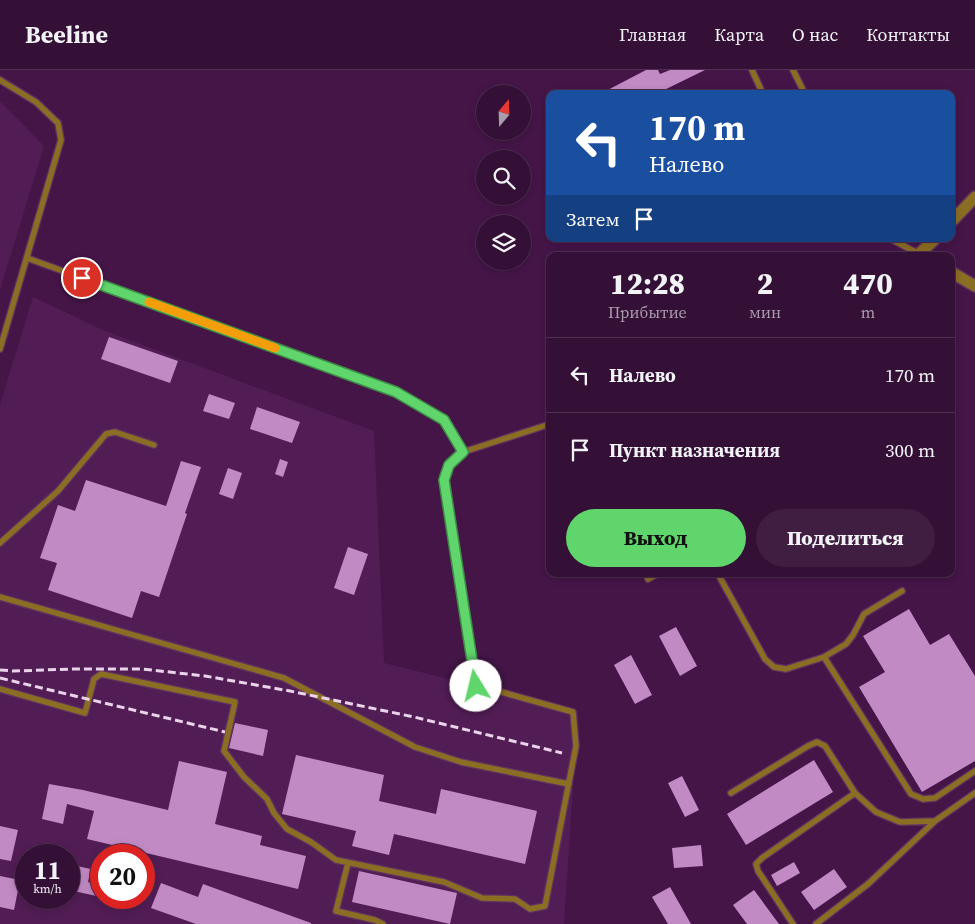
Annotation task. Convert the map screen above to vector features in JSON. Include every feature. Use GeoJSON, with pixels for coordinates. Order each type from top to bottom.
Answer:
{"type":"FeatureCollection","features":[{"type":"Feature","properties":{"kind":"street"},"geometry":{"type":"LineString","coordinates":[[955,218],[975,197]]}},
{"type":"Feature","properties":{"kind":"street"},"geometry":{"type":"LineString","coordinates":[[924,252],[932,242]]}},
{"type":"Feature","properties":{"kind":"street"},"geometry":{"type":"LineString","coordinates":[[955,274],[975,286]]}},
{"type":"Feature","properties":{"kind":"lane"},"geometry":{"type":"LineString","coordinates":[[752,70],[762,90]]}},
{"type":"Feature","properties":{"kind":"lane"},"geometry":{"type":"LineString","coordinates":[[794,70],[803,90]]}},
{"type":"Feature","properties":{"kind":"lane"},"geometry":{"type":"LineString","coordinates":[[0,80],[36,102],[58,123],[61,140],[0,348]]}},
{"type":"Feature","properties":{"kind":"lane"},"geometry":{"type":"LineString","coordinates":[[896,242],[913,252]]}},
{"type":"Feature","properties":{"kind":"lane"},"geometry":{"type":"LineString","coordinates":[[27,258],[396,392],[444,420],[463,452]]}},
{"type":"Feature","properties":{"kind":"lane"},"geometry":{"type":"LineString","coordinates":[[0,689],[85,713],[94,678],[100,674],[235,702],[224,751],[244,777],[266,799],[287,830],[311,842],[336,860],[444,882],[482,898],[515,899],[530,909],[545,906],[576,746],[573,712],[476,686],[444,480],[449,465],[463,452],[546,425]]}},
{"type":"Feature","properties":{"kind":"lane"},"geometry":{"type":"LineString","coordinates":[[0,543],[58,491],[106,434],[115,432],[154,445]]}},
{"type":"Feature","properties":{"kind":"lane"},"geometry":{"type":"LineString","coordinates":[[648,579],[652,577]]}},
{"type":"Feature","properties":{"kind":"lane"},"geometry":{"type":"LineString","coordinates":[[720,577],[765,659],[774,667],[786,669],[824,657],[846,644],[864,614],[902,591]]}},
{"type":"Feature","properties":{"kind":"lane"},"geometry":{"type":"LineString","coordinates":[[0,597],[284,678],[415,746],[461,762],[569,784]]}},
{"type":"Feature","properties":{"kind":"lane"},"geometry":{"type":"LineString","coordinates":[[824,657],[911,794],[924,799],[935,798],[975,771]]}},
{"type":"Feature","properties":{"kind":"lane"},"geometry":{"type":"LineString","coordinates":[[731,793],[817,742],[825,746],[855,793],[876,812],[900,822],[935,821]]}},
{"type":"Feature","properties":{"kind":"lane"},"geometry":{"type":"LineString","coordinates":[[793,924],[758,871],[756,864],[855,793]]}},
{"type":"Feature","properties":{"kind":"lane"},"geometry":{"type":"LineString","coordinates":[[816,924],[868,884],[935,821],[975,793]]}},
{"type":"Feature","properties":{"kind":"lane"},"geometry":{"type":"LineString","coordinates":[[348,863],[336,911],[375,920],[383,924]]}},
{"type":"Feature","properties":{"kind":"shaded area"},"geometry":{"type":"Polygon","coordinates":[[[0,101],[44,146],[0,290],[0,101]]]}},
{"type":"Feature","properties":{"kind":"shaded area"},"geometry":{"type":"Polygon","coordinates":[[[33,297],[105,331],[374,431],[384,663],[578,711],[564,924],[0,924],[0,405],[33,297]]]}},
{"type":"Feature","properties":{"kind":"building"},"geometry":{"type":"Polygon","coordinates":[[[646,70],[658,70],[660,74],[670,70],[705,70],[664,90],[608,90],[646,70]]]}},
{"type":"Feature","properties":{"kind":"building"},"geometry":{"type":"Polygon","coordinates":[[[109,337],[178,361],[170,383],[101,359],[109,337]]]}},
{"type":"Feature","properties":{"kind":"building"},"geometry":{"type":"Polygon","coordinates":[[[209,394],[235,403],[229,419],[203,411],[209,394]]]}},
{"type":"Feature","properties":{"kind":"building"},"geometry":{"type":"Polygon","coordinates":[[[257,407],[300,422],[292,443],[250,429],[257,407]]]}},
{"type":"Feature","properties":{"kind":"building"},"geometry":{"type":"Polygon","coordinates":[[[280,459],[288,462],[283,477],[275,474],[280,459]]]}},
{"type":"Feature","properties":{"kind":"building"},"geometry":{"type":"Polygon","coordinates":[[[181,461],[201,467],[159,597],[141,591],[132,618],[48,590],[57,563],[40,558],[58,505],[75,511],[86,480],[166,506],[181,461]]]}},
{"type":"Feature","properties":{"kind":"building"},"geometry":{"type":"Polygon","coordinates":[[[228,468],[242,473],[233,499],[219,494],[228,468]]]}},
{"type":"Feature","properties":{"kind":"building"},"geometry":{"type":"Polygon","coordinates":[[[348,547],[368,554],[354,595],[334,588],[348,547]]]}},
{"type":"Feature","properties":{"kind":"building"},"geometry":{"type":"Polygon","coordinates":[[[909,609],[930,645],[949,634],[975,676],[975,761],[922,792],[859,687],[885,672],[863,636],[909,609]]]}},
{"type":"Feature","properties":{"kind":"building"},"geometry":{"type":"Polygon","coordinates":[[[676,627],[697,666],[680,676],[659,636],[676,627]]]}},
{"type":"Feature","properties":{"kind":"building"},"geometry":{"type":"Polygon","coordinates":[[[631,655],[652,695],[635,704],[614,665],[631,655]]]}},
{"type":"Feature","properties":{"kind":"building"},"geometry":{"type":"Polygon","coordinates":[[[235,723],[268,730],[263,756],[229,748],[235,723]]]}},
{"type":"Feature","properties":{"kind":"building"},"geometry":{"type":"Polygon","coordinates":[[[296,755],[384,775],[379,801],[436,814],[441,789],[537,811],[525,864],[394,834],[389,855],[352,846],[356,831],[282,814],[296,755]]]}},
{"type":"Feature","properties":{"kind":"building"},"geometry":{"type":"Polygon","coordinates":[[[814,760],[833,792],[746,845],[727,814],[814,760]]]}},
{"type":"Feature","properties":{"kind":"building"},"geometry":{"type":"Polygon","coordinates":[[[179,761],[227,772],[215,824],[262,836],[260,845],[306,856],[298,889],[155,855],[155,844],[108,844],[87,839],[94,811],[67,804],[63,824],[42,819],[49,784],[168,810],[179,761]]]}},
{"type":"Feature","properties":{"kind":"building"},"geometry":{"type":"Polygon","coordinates":[[[682,776],[699,810],[685,817],[668,783],[682,776]]]}},
{"type":"Feature","properties":{"kind":"building"},"geometry":{"type":"Polygon","coordinates":[[[0,826],[18,830],[11,861],[0,859],[0,826]]]}},
{"type":"Feature","properties":{"kind":"building"},"geometry":{"type":"Polygon","coordinates":[[[701,845],[703,866],[674,868],[672,848],[701,845]]]}},
{"type":"Feature","properties":{"kind":"building"},"geometry":{"type":"Polygon","coordinates":[[[794,862],[800,873],[777,886],[771,875],[794,862]]]}},
{"type":"Feature","properties":{"kind":"building"},"geometry":{"type":"Polygon","coordinates":[[[80,867],[90,869],[88,882],[90,882],[90,895],[80,892],[80,867]]]}},
{"type":"Feature","properties":{"kind":"building"},"geometry":{"type":"Polygon","coordinates":[[[834,869],[847,887],[814,910],[801,892],[834,869]]]}},
{"type":"Feature","properties":{"kind":"building"},"geometry":{"type":"Polygon","coordinates":[[[359,871],[457,893],[450,924],[352,902],[359,871]]]}},
{"type":"Feature","properties":{"kind":"building"},"geometry":{"type":"Polygon","coordinates":[[[0,876],[15,879],[14,910],[0,907],[0,876]]]}},
{"type":"Feature","properties":{"kind":"building"},"geometry":{"type":"Polygon","coordinates":[[[161,883],[198,897],[203,884],[311,924],[196,924],[154,909],[155,898],[161,883]]]}},
{"type":"Feature","properties":{"kind":"building"},"geometry":{"type":"Polygon","coordinates":[[[670,887],[691,924],[668,924],[652,897],[670,887]]]}},
{"type":"Feature","properties":{"kind":"building"},"geometry":{"type":"Polygon","coordinates":[[[754,890],[779,924],[747,924],[733,905],[754,890]]]}},
{"type":"Feature","properties":{"kind":"railway"},"geometry":{"type":"LineString","coordinates":[[0,670],[142,669],[205,676],[290,691],[414,717],[562,753]]}},
{"type":"Feature","properties":{"kind":"railway"},"geometry":{"type":"LineString","coordinates":[[0,678],[225,732]]}},
{"type":"Feature","properties":{"kind":"slow traffic"},"geometry":{"type":"LineString","coordinates":[[149,302],[275,348]]}},
{"type":"Feature","properties":{"kind":"route"},"geometry":{"type":"LineString","coordinates":[[82,278],[396,392],[444,420],[463,452],[449,465],[444,480],[476,686]]}}]}
